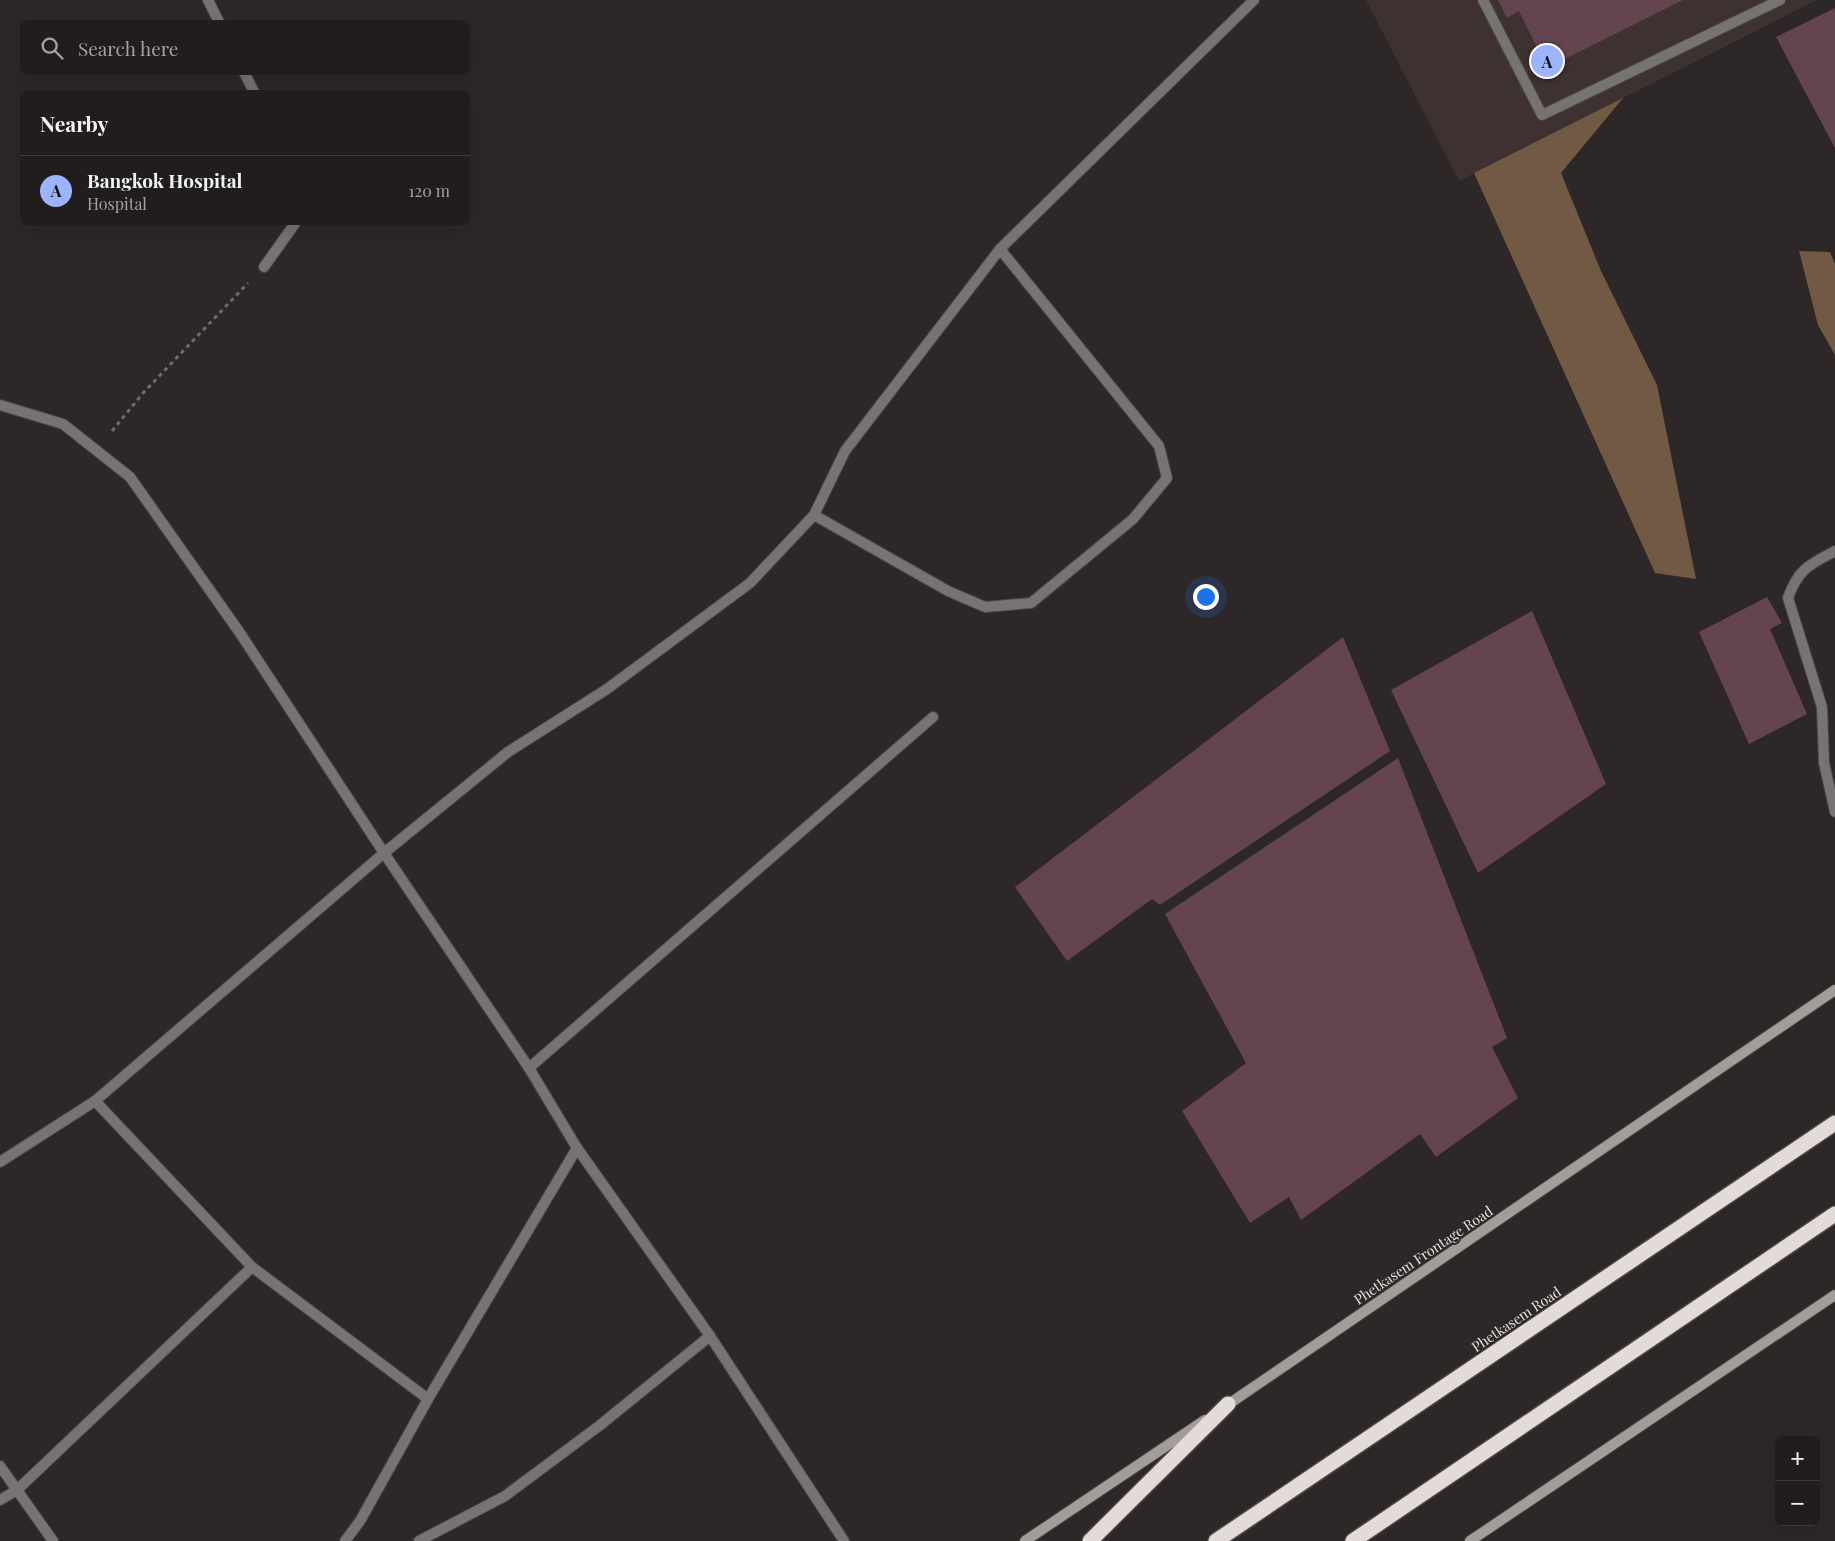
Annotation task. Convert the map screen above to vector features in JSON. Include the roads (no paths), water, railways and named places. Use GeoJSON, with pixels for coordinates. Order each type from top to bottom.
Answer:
{"type":"FeatureCollection","features":[{"type":"Feature","properties":{"kind":"highway","name":"Phetkasem Road"},"geometry":{"type":"LineString","coordinates":[[1216,1541],[1835,1123]]}},
{"type":"Feature","properties":{"kind":"highway"},"geometry":{"type":"LineString","coordinates":[[1353,1541],[1835,1214]]}},
{"type":"Feature","properties":{"kind":"highway"},"geometry":{"type":"LineString","coordinates":[[1090,1541],[1228,1404]]}},
{"type":"Feature","properties":{"kind":"main road","name":"Phetkasem Frontage Road"},"geometry":{"type":"LineString","coordinates":[[1025,1541],[1835,990]]}},
{"type":"Feature","properties":{"kind":"main road"},"geometry":{"type":"LineString","coordinates":[[1470,1541],[1835,1295]]}},
{"type":"Feature","properties":{"kind":"street"},"geometry":{"type":"LineString","coordinates":[[208,0],[218,20]]}},
{"type":"Feature","properties":{"kind":"street"},"geometry":{"type":"LineString","coordinates":[[0,1162],[95,1101],[384,853],[508,752],[607,689],[750,583],[814,515],[845,451],[1000,248],[1254,0]]}},
{"type":"Feature","properties":{"kind":"street"},"geometry":{"type":"LineString","coordinates":[[1483,0],[1542,115],[1780,0]]}},
{"type":"Feature","properties":{"kind":"street"},"geometry":{"type":"LineString","coordinates":[[246,75],[253,90]]}},
{"type":"Feature","properties":{"kind":"street"},"geometry":{"type":"LineString","coordinates":[[264,267],[294,225]]}},
{"type":"Feature","properties":{"kind":"street"},"geometry":{"type":"LineString","coordinates":[[814,515],[948,591],[985,607],[1031,603],[1134,519],[1167,478],[1158,446],[1000,248]]}},
{"type":"Feature","properties":{"kind":"street"},"geometry":{"type":"LineString","coordinates":[[0,406],[63,424],[130,477],[240,633],[384,853],[529,1068],[577,1148],[710,1336],[844,1541]]}},
{"type":"Feature","properties":{"kind":"street"},"geometry":{"type":"LineString","coordinates":[[1835,551],[1807,566],[1794,581],[1788,598],[1822,707],[1824,763],[1835,812]]}},
{"type":"Feature","properties":{"kind":"street"},"geometry":{"type":"LineString","coordinates":[[529,1068],[934,717]]}},
{"type":"Feature","properties":{"kind":"street"},"geometry":{"type":"LineString","coordinates":[[95,1101],[252,1267],[428,1399]]}},
{"type":"Feature","properties":{"kind":"street"},"geometry":{"type":"LineString","coordinates":[[345,1541],[360,1522],[428,1399],[577,1148]]}},
{"type":"Feature","properties":{"kind":"street"},"geometry":{"type":"LineString","coordinates":[[0,1500],[17,1490],[252,1267]]}},
{"type":"Feature","properties":{"kind":"street"},"geometry":{"type":"LineString","coordinates":[[419,1541],[505,1496],[599,1426],[710,1336]]}},
{"type":"Feature","properties":{"kind":"street"},"geometry":{"type":"LineString","coordinates":[[0,1466],[53,1541]]}},
{"type":"Feature","properties":{"kind":"place","name":"Bangkok Hospital"},"geometry":{"type":"Point","coordinates":[1547,61]}}]}
